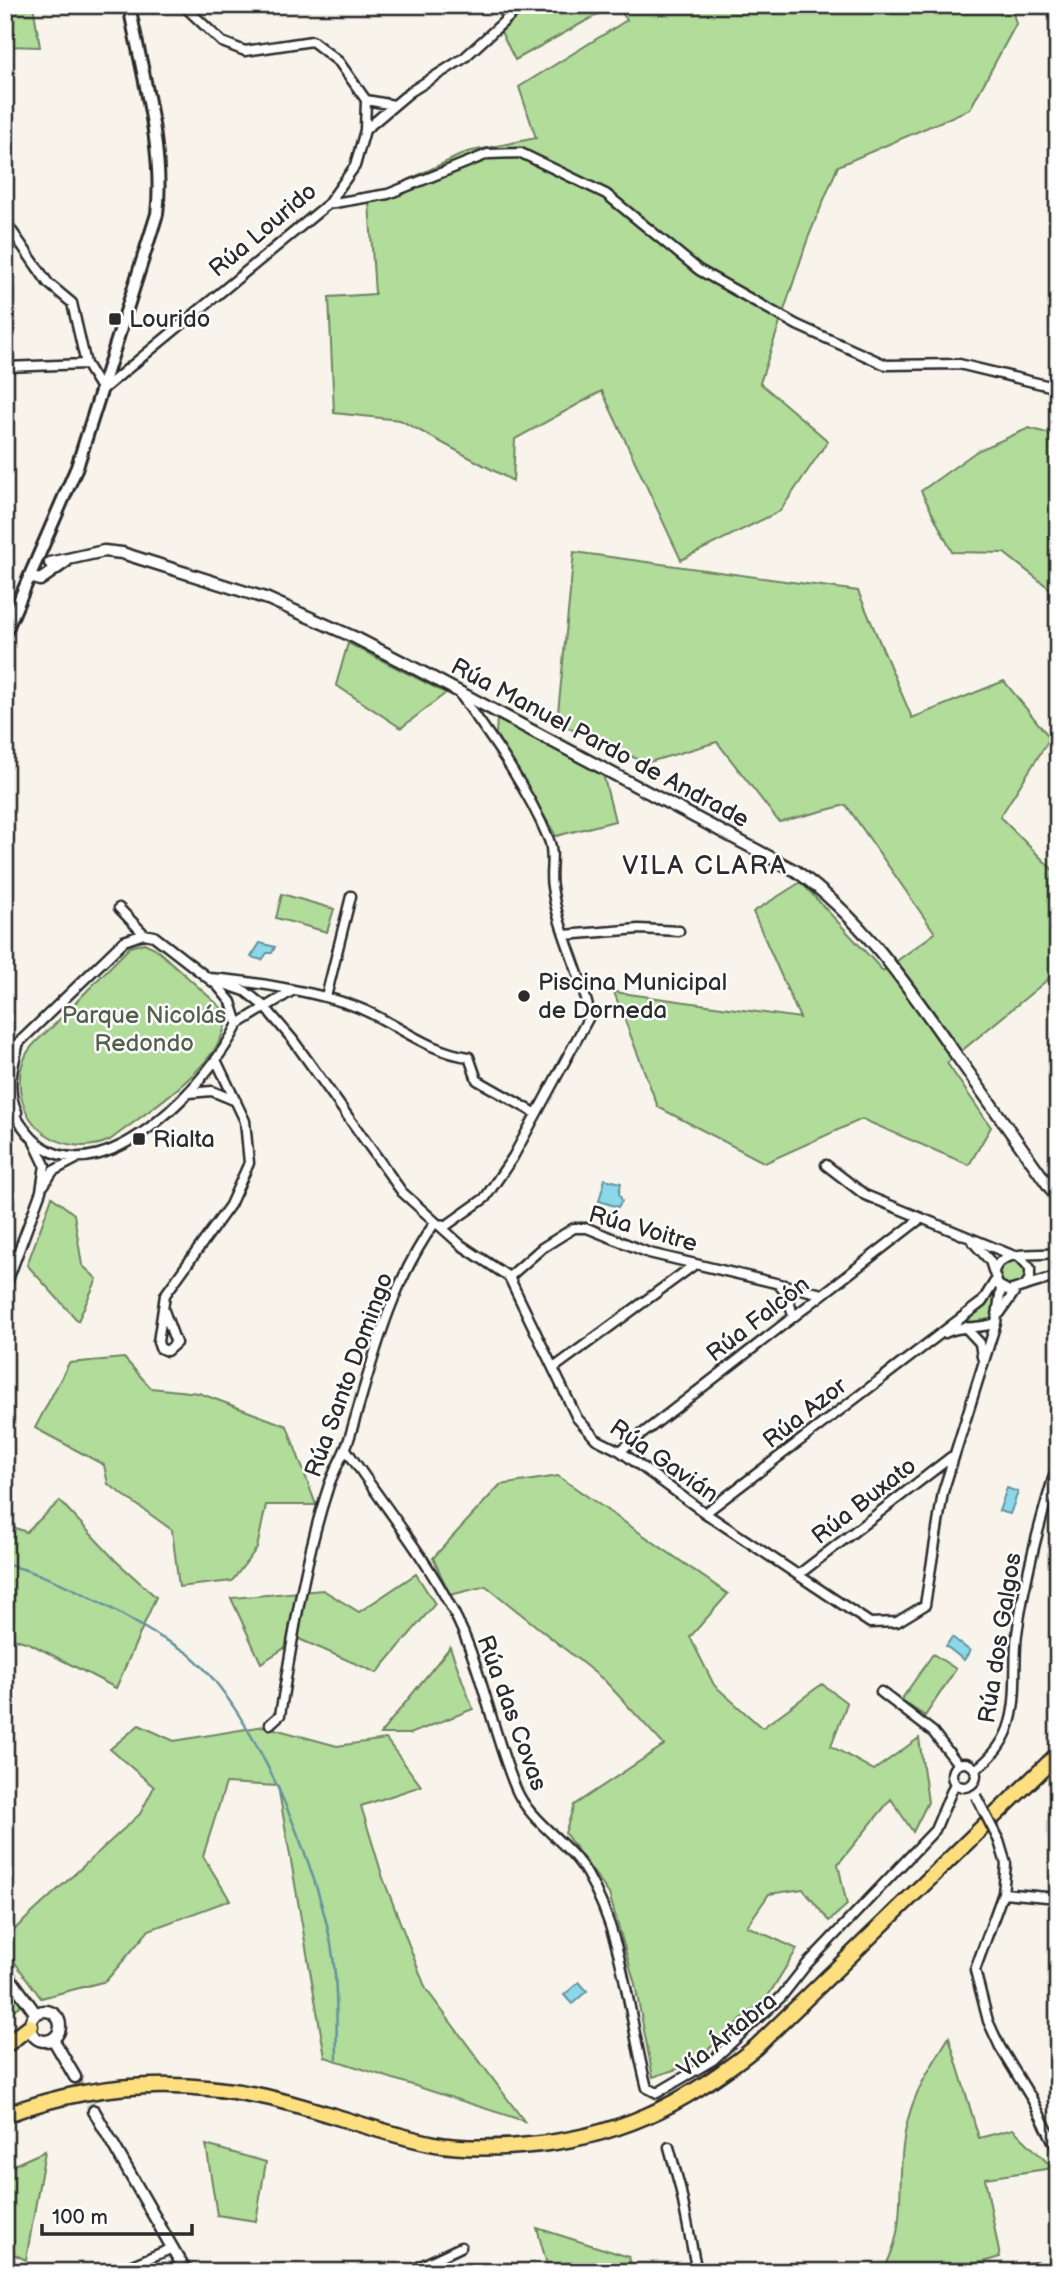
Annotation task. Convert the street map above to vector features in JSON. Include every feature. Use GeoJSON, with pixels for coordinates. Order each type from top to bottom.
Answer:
{"type":"FeatureCollection","features":[{"type":"Feature","properties":{"kind":"highway","name":"Vía Ártabra"},"geometry":{"type":"LineString","coordinates":[[5,2116],[72,2094],[146,2085],[202,2086],[267,2097],[437,2144],[497,2147],[551,2143],[629,2125],[678,2103],[722,2075],[756,2047],[1057,1755]]}},
{"type":"Feature","properties":{"kind":"highway"},"geometry":{"type":"LineString","coordinates":[[5,2046],[33,2020]]}},
{"type":"Feature","properties":{"kind":"main road"},"geometry":{"type":"LineString","coordinates":[[5,634],[30,577],[44,560],[148,247],[159,202],[153,138],[129,5]]}},
{"type":"Feature","properties":{"kind":"street"},"geometry":{"type":"LineString","coordinates":[[183,5],[222,42],[245,51],[312,41],[339,62],[366,100],[394,105]]}},
{"type":"Feature","properties":{"kind":"street"},"geometry":{"type":"LineString","coordinates":[[365,130],[394,105],[464,58],[523,5]]}},
{"type":"Feature","properties":{"kind":"street","name":"Rúa Lourido"},"geometry":{"type":"LineString","coordinates":[[102,390],[328,204],[355,166],[365,130],[366,100]]}},
{"type":"Feature","properties":{"kind":"street"},"geometry":{"type":"LineString","coordinates":[[328,204],[388,194],[488,155],[521,153],[606,194],[699,270],[797,326],[886,365],[959,364],[1058,388]]}},
{"type":"Feature","properties":{"kind":"street"},"geometry":{"type":"LineString","coordinates":[[5,221],[48,282],[72,303],[86,364],[102,390]]}},
{"type":"Feature","properties":{"kind":"street"},"geometry":{"type":"LineString","coordinates":[[5,367],[86,364]]}},
{"type":"Feature","properties":{"kind":"street","name":"Rúa Manuel Pardo de Andrade"},"geometry":{"type":"LineString","coordinates":[[48,576],[67,561],[85,554],[122,553],[268,599],[356,638],[458,690],[796,871],[826,892],[862,927],[894,967],[1058,1199]]}},
{"type":"Feature","properties":{"kind":"street"},"geometry":{"type":"LineString","coordinates":[[30,577],[40,580],[48,576],[52,569],[44,560]]}},
{"type":"Feature","properties":{"kind":"street","name":"Rúa Manuel Pardo de Andrade"},"geometry":{"type":"LineString","coordinates":[[44,560],[67,561]]}},
{"type":"Feature","properties":{"kind":"street"},"geometry":{"type":"LineString","coordinates":[[434,1224],[447,1225],[485,1198],[513,1157],[590,1015],[583,983],[564,935],[552,888],[551,843],[508,762],[458,690]]}},
{"type":"Feature","properties":{"kind":"street"},"geometry":{"type":"LineString","coordinates":[[326,998],[351,895]]}},
{"type":"Feature","properties":{"kind":"street"},"geometry":{"type":"LineString","coordinates":[[119,908],[144,934]]}},
{"type":"Feature","properties":{"kind":"street"},"geometry":{"type":"LineString","coordinates":[[564,935],[639,929],[679,931]]}},
{"type":"Feature","properties":{"kind":"street"},"geometry":{"type":"LineString","coordinates":[[5,1056],[124,941],[144,934],[154,936],[216,985],[231,1002],[238,1024]]}},
{"type":"Feature","properties":{"kind":"street"},"geometry":{"type":"LineString","coordinates":[[208,978],[292,991],[366,1010],[436,1049],[469,1057],[477,1080],[535,1113]]}},
{"type":"Feature","properties":{"kind":"street","name":"Rúa Gavián"},"geometry":{"type":"LineString","coordinates":[[216,985],[224,984],[245,991],[265,1007],[293,1040],[402,1192],[434,1224],[509,1277],[555,1367],[560,1387],[577,1418],[596,1439],[620,1451],[705,1513],[870,1623],[897,1622],[925,1605],[943,1492],[952,1457],[997,1319],[1015,1292]]}},
{"type":"Feature","properties":{"kind":"street"},"geometry":{"type":"LineString","coordinates":[[5,1288],[41,1191],[53,1171],[77,1159],[98,1157],[123,1144],[189,1093],[217,1062],[238,1024],[292,991]]}},
{"type":"Feature","properties":{"kind":"street"},"geometry":{"type":"LineString","coordinates":[[18,1046],[11,1092],[25,1128],[45,1165],[41,1191]]}},
{"type":"Feature","properties":{"kind":"street"},"geometry":{"type":"LineString","coordinates":[[163,1308],[175,1346],[167,1351],[160,1348],[158,1342],[163,1308],[171,1285],[230,1205],[249,1163],[245,1121],[217,1062]]}},
{"type":"Feature","properties":{"kind":"street"},"geometry":{"type":"LineString","coordinates":[[189,1093],[212,1091],[237,1102]]}},
{"type":"Feature","properties":{"kind":"street"},"geometry":{"type":"LineString","coordinates":[[5,1102],[43,1147],[77,1159]]}},
{"type":"Feature","properties":{"kind":"street"},"geometry":{"type":"LineString","coordinates":[[827,1165],[865,1195],[1016,1256],[1030,1268],[1030,1278],[1025,1286]]}},
{"type":"Feature","properties":{"kind":"street","name":"Rúa Falcón"},"geometry":{"type":"LineString","coordinates":[[620,1451],[920,1219]]}},
{"type":"Feature","properties":{"kind":"street","name":"Rúa Santo Domingo"},"geometry":{"type":"LineString","coordinates":[[270,1724],[280,1715],[304,1575],[330,1483],[346,1449],[385,1318],[416,1249],[434,1224]]}},
{"type":"Feature","properties":{"kind":"street","name":"Rúa Voitre"},"geometry":{"type":"LineString","coordinates":[[509,1277],[542,1248],[574,1228],[587,1228],[649,1253],[822,1294]]}},
{"type":"Feature","properties":{"kind":"street"},"geometry":{"type":"LineString","coordinates":[[967,1237],[982,1248],[997,1281],[1015,1292],[1025,1286],[1058,1276]]}},
{"type":"Feature","properties":{"kind":"street"},"geometry":{"type":"LineString","coordinates":[[997,1281],[998,1262],[1016,1256],[1042,1256],[1058,1252]]}},
{"type":"Feature","properties":{"kind":"street"},"geometry":{"type":"LineString","coordinates":[[555,1367],[694,1265]]}},
{"type":"Feature","properties":{"kind":"street","name":"Rúa Gavián"},"geometry":{"type":"LineString","coordinates":[[997,1281],[997,1319]]}},
{"type":"Feature","properties":{"kind":"street","name":"Rúa Azor"},"geometry":{"type":"LineString","coordinates":[[705,1513],[982,1302],[997,1281]]}},
{"type":"Feature","properties":{"kind":"street"},"geometry":{"type":"LineString","coordinates":[[780,1286],[788,1296],[793,1316]]}},
{"type":"Feature","properties":{"kind":"street","name":"Rúa Azor"},"geometry":{"type":"LineString","coordinates":[[927,1343],[952,1329],[983,1328],[997,1319]]}},
{"type":"Feature","properties":{"kind":"street"},"geometry":{"type":"LineString","coordinates":[[965,1327],[980,1343],[983,1359]]}},
{"type":"Feature","properties":{"kind":"street"},"geometry":{"type":"LineString","coordinates":[[158,1342],[164,1333],[174,1337]]}},
{"type":"Feature","properties":{"kind":"street","name":"Rúa das Covas"},"geometry":{"type":"LineString","coordinates":[[346,1449],[453,1609],[481,1680],[516,1790],[529,1813],[573,1855],[587,1873],[620,1954],[647,2088],[657,2093],[713,2060],[781,1997],[807,1964],[935,1830],[955,1783]]}},
{"type":"Feature","properties":{"kind":"street","name":"Rúa Buxato"},"geometry":{"type":"LineString","coordinates":[[799,1575],[952,1457]]}},
{"type":"Feature","properties":{"kind":"street","name":"Rúa dos Galgos"},"geometry":{"type":"LineString","coordinates":[[975,1770],[1000,1747],[1009,1726],[1017,1671],[1017,1636],[1026,1583],[1058,1462]]}},
{"type":"Feature","properties":{"kind":"street"},"geometry":{"type":"LineString","coordinates":[[881,1692],[933,1732],[958,1764]]}},
{"type":"Feature","properties":{"kind":"street"},"geometry":{"type":"LineString","coordinates":[[968,1763],[975,1770],[971,1784],[964,1787],[955,1783],[952,1773],[958,1764],[968,1763]]}},
{"type":"Feature","properties":{"kind":"street"},"geometry":{"type":"LineString","coordinates":[[971,1784],[999,1841],[1006,1864],[1003,1893],[975,1970],[980,1995],[1000,2047],[1033,2101],[1058,2151]]}},
{"type":"Feature","properties":{"kind":"street"},"geometry":{"type":"LineString","coordinates":[[1003,1893],[1058,1898]]}},
{"type":"Feature","properties":{"kind":"street"},"geometry":{"type":"LineString","coordinates":[[5,1971],[33,2020],[37,2039],[52,2039]]}},
{"type":"Feature","properties":{"kind":"street"},"geometry":{"type":"LineString","coordinates":[[33,2020],[46,2011],[58,2018],[60,2027],[52,2039]]}},
{"type":"Feature","properties":{"kind":"street"},"geometry":{"type":"LineString","coordinates":[[52,2039],[75,2077]]}},
{"type":"Feature","properties":{"kind":"street"},"geometry":{"type":"LineString","coordinates":[[94,2111],[186,2272]]}},
{"type":"Feature","properties":{"kind":"street"},"geometry":{"type":"LineString","coordinates":[[669,2147],[680,2187],[696,2272]]}},
{"type":"Feature","properties":{"kind":"street"},"geometry":{"type":"LineString","coordinates":[[408,2272],[461,2247]]}},
{"type":"Feature","properties":{"kind":"street"},"geometry":{"type":"LineString","coordinates":[[115,2272],[173,2248]]}},
{"type":"Feature","properties":{"kind":"street"},"geometry":{"type":"LineString","coordinates":[[1004,2272],[1058,2272]]}},
{"type":"Feature","properties":{"kind":"green space"},"geometry":{"type":"Polygon","coordinates":[[[5,5],[33,5],[40,47],[5,46],[5,5]]]}},
{"type":"Feature","properties":{"kind":"green space"},"geometry":{"type":"Polygon","coordinates":[[[499,5],[615,5],[515,60],[501,32],[499,5]]]}},
{"type":"Feature","properties":{"kind":"green space"},"geometry":{"type":"Polygon","coordinates":[[[616,5],[1011,5],[1016,24],[970,109],[838,166],[808,238],[760,383],[828,441],[780,511],[681,560],[602,391],[515,439],[513,481],[400,420],[334,413],[329,297],[375,294],[369,202],[467,152],[536,138],[519,87],[627,20],[616,5]]]}},
{"type":"Feature","properties":{"kind":"green space"},"geometry":{"type":"Polygon","coordinates":[[[1029,428],[1058,436],[1058,595],[1004,553],[952,552],[921,491],[977,451],[1029,428]]]}},
{"type":"Feature","properties":{"kind":"green space"},"geometry":{"type":"Polygon","coordinates":[[[574,552],[858,591],[912,718],[1004,681],[1050,738],[1000,817],[1058,875],[1058,971],[947,1063],[991,1127],[969,1165],[862,1119],[765,1163],[658,1107],[614,992],[800,1018],[753,912],[801,882],[883,971],[935,933],[846,805],[779,822],[717,742],[646,763],[557,723],[574,552]]]}},
{"type":"Feature","properties":{"kind":"green space"},"geometry":{"type":"Polygon","coordinates":[[[348,643],[446,693],[401,728],[336,685],[348,643]]]}},
{"type":"Feature","properties":{"kind":"green space"},"geometry":{"type":"Polygon","coordinates":[[[497,718],[603,774],[615,821],[556,836],[496,734],[497,718]]]}},
{"type":"Feature","properties":{"kind":"green space"},"geometry":{"type":"Polygon","coordinates":[[[282,894],[334,909],[327,932],[276,918],[282,894]]]}},
{"type":"Feature","properties":{"kind":"green space","name":"Parque Nicolás Redondo"},"geometry":{"type":"Polygon","coordinates":[[[144,943],[155,948],[225,1011],[224,1029],[216,1047],[202,1066],[184,1083],[110,1140],[76,1146],[52,1138],[36,1126],[25,1108],[20,1076],[26,1055],[130,947],[144,943]]]}},
{"type":"Feature","properties":{"kind":"green space"},"geometry":{"type":"Polygon","coordinates":[[[52,1197],[74,1214],[82,1265],[97,1279],[78,1321],[27,1265],[52,1197]]]}},
{"type":"Feature","properties":{"kind":"green space"},"geometry":{"type":"Polygon","coordinates":[[[1012,1260],[1021,1264],[1025,1273],[1021,1282],[1012,1286],[1003,1282],[999,1273],[1003,1264],[1012,1260]]]}},
{"type":"Feature","properties":{"kind":"green space"},"geometry":{"type":"Polygon","coordinates":[[[993,1295],[995,1306],[990,1320],[975,1325],[962,1322],[983,1307],[993,1295]]]}},
{"type":"Feature","properties":{"kind":"green space"},"geometry":{"type":"Polygon","coordinates":[[[124,1358],[151,1388],[199,1393],[287,1426],[316,1505],[266,1505],[257,1548],[232,1581],[179,1587],[172,1530],[108,1484],[104,1465],[35,1428],[69,1363],[124,1358]]]}},
{"type":"Feature","properties":{"kind":"green space"},"geometry":{"type":"Polygon","coordinates":[[[558,1476],[728,1594],[690,1637],[714,1685],[762,1728],[822,1684],[847,1703],[831,1746],[874,1770],[919,1738],[928,1802],[913,1832],[891,1799],[838,1864],[847,1905],[829,1921],[803,1889],[769,1894],[747,1926],[797,1949],[768,1996],[692,2064],[653,2077],[635,1984],[609,1894],[565,1833],[574,1805],[664,1745],[605,1681],[486,1586],[450,1595],[433,1558],[500,1485],[558,1476]]]}},
{"type":"Feature","properties":{"kind":"green space"},"geometry":{"type":"Polygon","coordinates":[[[60,1501],[116,1561],[156,1597],[116,1688],[29,1643],[5,1636],[5,1524],[26,1532],[60,1501]]]}},
{"type":"Feature","properties":{"kind":"green space"},"geometry":{"type":"Polygon","coordinates":[[[416,1574],[435,1604],[377,1673],[299,1639],[261,1663],[231,1598],[323,1590],[359,1612],[416,1574]]]}},
{"type":"Feature","properties":{"kind":"green space"},"geometry":{"type":"Polygon","coordinates":[[[450,1647],[473,1709],[410,1734],[380,1734],[450,1647]]]}},
{"type":"Feature","properties":{"kind":"green space"},"geometry":{"type":"Polygon","coordinates":[[[933,1654],[956,1669],[925,1716],[901,1700],[933,1654]]]}},
{"type":"Feature","properties":{"kind":"green space"},"geometry":{"type":"Polygon","coordinates":[[[139,1725],[174,1741],[264,1726],[337,1746],[386,1739],[421,1786],[361,1806],[383,1878],[426,1989],[524,2121],[325,2057],[278,1786],[226,1783],[203,1856],[230,1900],[149,1930],[106,1981],[41,1998],[5,1949],[5,1938],[140,1814],[154,1787],[110,1749],[139,1725]]]}},
{"type":"Feature","properties":{"kind":"green space"},"geometry":{"type":"Polygon","coordinates":[[[5,1982],[22,2004],[5,2016],[5,1982]]]}},
{"type":"Feature","properties":{"kind":"green space"},"geometry":{"type":"Polygon","coordinates":[[[949,2037],[979,2138],[1013,2129],[1053,2168],[985,2178],[1000,2257],[948,2272],[882,2272],[890,2257],[898,2226],[901,2162],[909,2115],[919,2088],[949,2037]]]}},
{"type":"Feature","properties":{"kind":"green space"},"geometry":{"type":"Polygon","coordinates":[[[206,2145],[266,2162],[256,2221],[217,2215],[206,2145]]]}},
{"type":"Feature","properties":{"kind":"green space"},"geometry":{"type":"Polygon","coordinates":[[[45,2151],[26,2260],[5,2250],[5,2169],[45,2151]]]}},
{"type":"Feature","properties":{"kind":"green space"},"geometry":{"type":"Polygon","coordinates":[[[537,2228],[629,2257],[633,2272],[549,2272],[537,2228]]]}},
{"type":"Feature","properties":{"kind":"water"},"geometry":{"type":"Polygon","coordinates":[[[260,943],[275,947],[272,953],[267,953],[262,960],[251,957],[260,943]]]}},
{"type":"Feature","properties":{"kind":"water"},"geometry":{"type":"Polygon","coordinates":[[[605,1179],[621,1183],[619,1193],[622,1201],[618,1207],[599,1201],[605,1179]]]}},
{"type":"Feature","properties":{"kind":"water"},"geometry":{"type":"Polygon","coordinates":[[[1007,1488],[1018,1492],[1010,1514],[999,1511],[1007,1488]]]}},
{"type":"Feature","properties":{"kind":"water"},"geometry":{"type":"Polygon","coordinates":[[[952,1637],[970,1651],[964,1660],[946,1646],[952,1637]]]}},
{"type":"Feature","properties":{"kind":"water"},"geometry":{"type":"Polygon","coordinates":[[[579,1982],[587,1991],[572,2004],[564,1995],[579,1982]]]}},
{"type":"Feature","properties":{"kind":"waterway"},"geometry":{"type":"LineString","coordinates":[[5,1564],[44,1576],[82,1593],[181,1649],[214,1680],[238,1713],[281,1796],[315,1883],[335,1969],[337,2058]]}},
{"type":"Feature","properties":{"kind":"tunnel"},"geometry":{"type":"LineString","coordinates":[[75,2077],[94,2111]]}},
{"type":"Feature","properties":{"kind":"place","name":"Lourido"},"geometry":{"type":"Point","coordinates":[115,319]}},
{"type":"Feature","properties":{"kind":"place","name":"Piscina Municipal de Dorneda"},"geometry":{"type":"Point","coordinates":[524,996]}},
{"type":"Feature","properties":{"kind":"place","name":"Rialta"},"geometry":{"type":"Point","coordinates":[139,1139]}},
{"type":"Feature","properties":{"kind":"district","name":"VILA CLARA"},"geometry":{"type":"Point","coordinates":[705,866]}}]}
